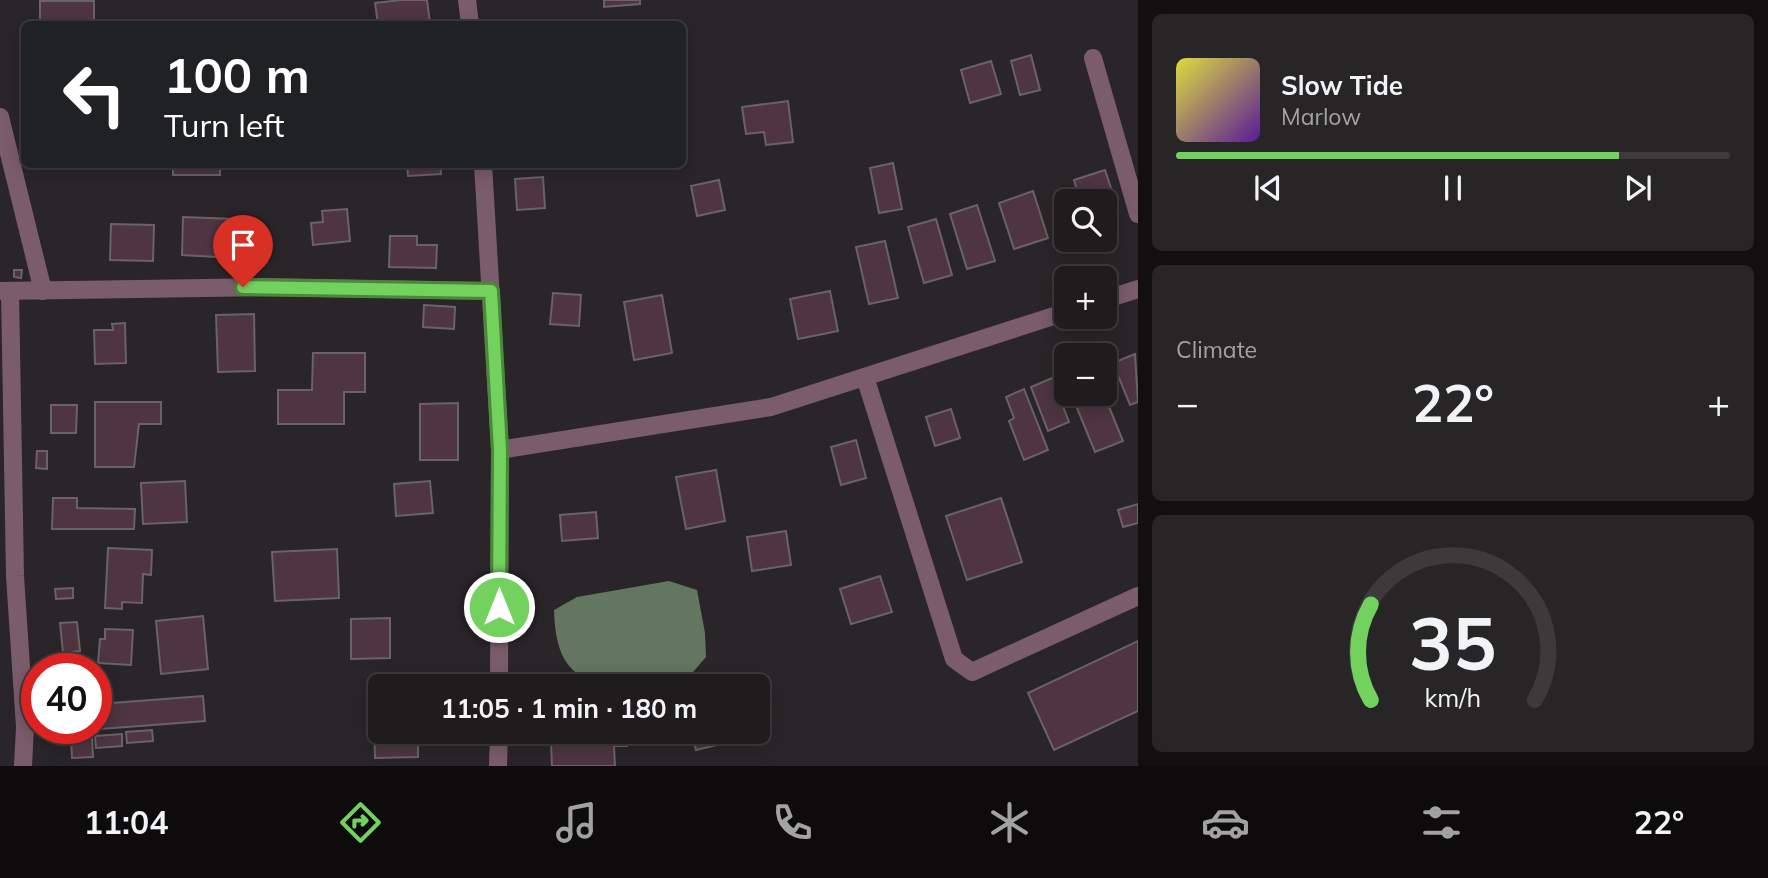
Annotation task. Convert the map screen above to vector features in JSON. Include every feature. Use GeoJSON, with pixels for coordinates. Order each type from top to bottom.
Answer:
{"type":"FeatureCollection","features":[{"type":"Feature","properties":{"kind":"street"},"geometry":{"type":"LineString","coordinates":[[467,0],[470,21]]}},
{"type":"Feature","properties":{"kind":"street"},"geometry":{"type":"LineString","coordinates":[[1093,58],[1138,214]]}},
{"type":"Feature","properties":{"kind":"street"},"geometry":{"type":"LineString","coordinates":[[0,117],[43,291]]}},
{"type":"Feature","properties":{"kind":"street"},"geometry":{"type":"LineString","coordinates":[[483,168],[500,450],[499,674]]}},
{"type":"Feature","properties":{"kind":"street"},"geometry":{"type":"LineString","coordinates":[[23,766],[25,727],[15,576],[5,291],[267,286],[491,291]]}},
{"type":"Feature","properties":{"kind":"street"},"geometry":{"type":"LineString","coordinates":[[1117,296],[1138,289]]}},
{"type":"Feature","properties":{"kind":"street"},"geometry":{"type":"LineString","coordinates":[[500,450],[771,407],[1054,316]]}},
{"type":"Feature","properties":{"kind":"street"},"geometry":{"type":"LineString","coordinates":[[865,377],[954,659],[972,673],[1138,596]]}},
{"type":"Feature","properties":{"kind":"street"},"geometry":{"type":"LineString","coordinates":[[498,766],[499,744]]}},
{"type":"Feature","properties":{"kind":"shaded area"},"geometry":{"type":"Polygon","coordinates":[[[669,581],[697,590],[705,633],[706,657],[693,672],[576,673],[560,650],[554,610],[577,597],[669,581]]]}},
{"type":"Feature","properties":{"kind":"building"},"geometry":{"type":"Polygon","coordinates":[[[427,0],[430,21],[378,21],[375,3],[427,0]]]}},
{"type":"Feature","properties":{"kind":"building"},"geometry":{"type":"Polygon","coordinates":[[[604,0],[640,0],[640,4],[604,7],[604,0]]]}},
{"type":"Feature","properties":{"kind":"building"},"geometry":{"type":"Polygon","coordinates":[[[40,1],[94,1],[94,21],[40,21],[40,1]]]}},
{"type":"Feature","properties":{"kind":"building"},"geometry":{"type":"Polygon","coordinates":[[[1031,55],[1040,90],[1020,95],[1011,61],[1031,55]]]}},
{"type":"Feature","properties":{"kind":"building"},"geometry":{"type":"Polygon","coordinates":[[[991,61],[1001,94],[970,103],[961,70],[991,61]]]}},
{"type":"Feature","properties":{"kind":"building"},"geometry":{"type":"Polygon","coordinates":[[[788,101],[793,142],[766,145],[764,132],[746,134],[742,107],[788,101]]]}},
{"type":"Feature","properties":{"kind":"building"},"geometry":{"type":"Polygon","coordinates":[[[893,163],[902,209],[879,213],[870,168],[893,163]]]}},
{"type":"Feature","properties":{"kind":"building"},"geometry":{"type":"Polygon","coordinates":[[[173,168],[220,168],[220,175],[173,175],[173,168]]]}},
{"type":"Feature","properties":{"kind":"building"},"geometry":{"type":"Polygon","coordinates":[[[407,168],[440,168],[441,174],[408,176],[407,168]]]}},
{"type":"Feature","properties":{"kind":"building"},"geometry":{"type":"Polygon","coordinates":[[[1105,170],[1111,189],[1077,189],[1074,180],[1105,170]]]}},
{"type":"Feature","properties":{"kind":"building"},"geometry":{"type":"Polygon","coordinates":[[[543,177],[545,208],[517,210],[515,179],[543,177]]]}},
{"type":"Feature","properties":{"kind":"building"},"geometry":{"type":"Polygon","coordinates":[[[719,180],[725,210],[697,216],[691,186],[719,180]]]}},
{"type":"Feature","properties":{"kind":"building"},"geometry":{"type":"Polygon","coordinates":[[[1033,191],[1048,238],[1014,249],[999,203],[1033,191]]]}},
{"type":"Feature","properties":{"kind":"building"},"geometry":{"type":"Polygon","coordinates":[[[977,205],[995,261],[967,269],[950,214],[977,205]]]}},
{"type":"Feature","properties":{"kind":"building"},"geometry":{"type":"Polygon","coordinates":[[[347,209],[350,241],[313,245],[311,223],[323,222],[322,211],[347,209]]]}},
{"type":"Feature","properties":{"kind":"building"},"geometry":{"type":"Polygon","coordinates":[[[183,217],[235,219],[234,258],[182,255],[183,217]]]}},
{"type":"Feature","properties":{"kind":"building"},"geometry":{"type":"Polygon","coordinates":[[[936,219],[952,275],[924,283],[908,227],[936,219]]]}},
{"type":"Feature","properties":{"kind":"building"},"geometry":{"type":"Polygon","coordinates":[[[111,224],[154,225],[153,261],[110,260],[111,224]]]}},
{"type":"Feature","properties":{"kind":"building"},"geometry":{"type":"Polygon","coordinates":[[[390,236],[417,236],[417,245],[437,245],[436,268],[389,267],[390,236]]]}},
{"type":"Feature","properties":{"kind":"building"},"geometry":{"type":"Polygon","coordinates":[[[885,241],[898,298],[869,304],[856,247],[885,241]]]}},
{"type":"Feature","properties":{"kind":"building"},"geometry":{"type":"Polygon","coordinates":[[[14,270],[22,270],[21,278],[14,277],[14,270]]]}},
{"type":"Feature","properties":{"kind":"building"},"geometry":{"type":"Polygon","coordinates":[[[830,291],[838,331],[798,339],[790,299],[830,291]]]}},
{"type":"Feature","properties":{"kind":"building"},"geometry":{"type":"Polygon","coordinates":[[[553,293],[581,295],[579,326],[550,324],[553,293]]]}},
{"type":"Feature","properties":{"kind":"building"},"geometry":{"type":"Polygon","coordinates":[[[662,295],[672,353],[634,360],[624,302],[662,295]]]}},
{"type":"Feature","properties":{"kind":"building"},"geometry":{"type":"Polygon","coordinates":[[[424,305],[455,307],[454,329],[423,327],[424,305]]]}},
{"type":"Feature","properties":{"kind":"building"},"geometry":{"type":"Polygon","coordinates":[[[254,314],[255,371],[218,372],[216,315],[254,314]]]}},
{"type":"Feature","properties":{"kind":"building"},"geometry":{"type":"Polygon","coordinates":[[[125,323],[126,363],[95,364],[94,330],[113,330],[112,324],[125,323]]]}},
{"type":"Feature","properties":{"kind":"building"},"geometry":{"type":"Polygon","coordinates":[[[313,353],[365,353],[365,392],[344,392],[344,424],[278,424],[278,390],[312,390],[313,353]]]}},
{"type":"Feature","properties":{"kind":"building"},"geometry":{"type":"Polygon","coordinates":[[[1135,354],[1138,402],[1130,405],[1117,373],[1117,361],[1135,354]]]}},
{"type":"Feature","properties":{"kind":"building"},"geometry":{"type":"Polygon","coordinates":[[[1052,378],[1054,406],[1063,406],[1069,422],[1048,431],[1031,387],[1052,378]]]}},
{"type":"Feature","properties":{"kind":"building"},"geometry":{"type":"Polygon","coordinates":[[[1024,389],[1048,450],[1024,460],[1009,421],[1014,418],[1006,397],[1024,389]]]}},
{"type":"Feature","properties":{"kind":"building"},"geometry":{"type":"Polygon","coordinates":[[[95,402],[161,402],[161,424],[139,424],[134,467],[95,467],[95,402]]]}},
{"type":"Feature","properties":{"kind":"building"},"geometry":{"type":"Polygon","coordinates":[[[458,403],[458,460],[420,460],[420,404],[458,403]]]}},
{"type":"Feature","properties":{"kind":"building"},"geometry":{"type":"Polygon","coordinates":[[[51,405],[77,405],[76,433],[51,433],[51,405]]]}},
{"type":"Feature","properties":{"kind":"building"},"geometry":{"type":"Polygon","coordinates":[[[1109,406],[1123,441],[1095,452],[1077,408],[1109,406]]]}},
{"type":"Feature","properties":{"kind":"building"},"geometry":{"type":"Polygon","coordinates":[[[951,409],[960,438],[935,446],[926,417],[951,409]]]}},
{"type":"Feature","properties":{"kind":"building"},"geometry":{"type":"Polygon","coordinates":[[[856,440],[866,478],[841,485],[831,447],[856,440]]]}},
{"type":"Feature","properties":{"kind":"building"},"geometry":{"type":"Polygon","coordinates":[[[37,451],[47,451],[47,469],[36,468],[37,451]]]}},
{"type":"Feature","properties":{"kind":"building"},"geometry":{"type":"Polygon","coordinates":[[[716,470],[725,521],[686,529],[676,477],[716,470]]]}},
{"type":"Feature","properties":{"kind":"building"},"geometry":{"type":"Polygon","coordinates":[[[185,481],[187,522],[143,524],[141,483],[185,481]]]}},
{"type":"Feature","properties":{"kind":"building"},"geometry":{"type":"Polygon","coordinates":[[[430,481],[433,513],[396,516],[394,484],[430,481]]]}},
{"type":"Feature","properties":{"kind":"building"},"geometry":{"type":"Polygon","coordinates":[[[53,498],[77,498],[77,508],[135,509],[134,529],[52,529],[53,498]]]}},
{"type":"Feature","properties":{"kind":"building"},"geometry":{"type":"Polygon","coordinates":[[[1001,498],[1022,562],[967,580],[946,516],[1001,498]]]}},
{"type":"Feature","properties":{"kind":"building"},"geometry":{"type":"Polygon","coordinates":[[[1138,504],[1138,523],[1123,527],[1118,510],[1138,504]]]}},
{"type":"Feature","properties":{"kind":"building"},"geometry":{"type":"Polygon","coordinates":[[[596,512],[598,538],[562,541],[560,515],[596,512]]]}},
{"type":"Feature","properties":{"kind":"building"},"geometry":{"type":"Polygon","coordinates":[[[786,531],[791,565],[752,571],[747,537],[786,531]]]}},
{"type":"Feature","properties":{"kind":"building"},"geometry":{"type":"Polygon","coordinates":[[[108,548],[152,550],[151,575],[143,574],[142,603],[122,602],[122,609],[105,608],[108,548]]]}},
{"type":"Feature","properties":{"kind":"building"},"geometry":{"type":"Polygon","coordinates":[[[337,549],[339,598],[275,601],[272,552],[337,549]]]}},
{"type":"Feature","properties":{"kind":"building"},"geometry":{"type":"Polygon","coordinates":[[[880,576],[892,612],[851,624],[840,589],[880,576]]]}},
{"type":"Feature","properties":{"kind":"building"},"geometry":{"type":"Polygon","coordinates":[[[73,588],[73,598],[56,599],[55,589],[73,588]]]}},
{"type":"Feature","properties":{"kind":"building"},"geometry":{"type":"Polygon","coordinates":[[[203,616],[208,669],[161,674],[156,621],[203,616]]]}},
{"type":"Feature","properties":{"kind":"building"},"geometry":{"type":"Polygon","coordinates":[[[390,618],[390,658],[351,659],[351,619],[390,618]]]}},
{"type":"Feature","properties":{"kind":"building"},"geometry":{"type":"Polygon","coordinates":[[[77,622],[80,651],[63,653],[60,623],[77,622]]]}},
{"type":"Feature","properties":{"kind":"building"},"geometry":{"type":"Polygon","coordinates":[[[105,629],[133,630],[131,665],[112,664],[112,653],[99,653],[100,639],[105,639],[105,629]]]}},
{"type":"Feature","properties":{"kind":"building"},"geometry":{"type":"Polygon","coordinates":[[[1138,641],[1138,711],[1054,750],[1028,693],[1138,641]]]}},
{"type":"Feature","properties":{"kind":"building"},"geometry":{"type":"Polygon","coordinates":[[[203,696],[205,721],[112,728],[112,703],[203,696]]]}},
{"type":"Feature","properties":{"kind":"building"},"geometry":{"type":"Polygon","coordinates":[[[152,730],[153,741],[127,743],[126,732],[152,730]]]}},
{"type":"Feature","properties":{"kind":"building"},"geometry":{"type":"Polygon","coordinates":[[[122,734],[122,746],[96,748],[96,744],[112,744],[112,735],[122,734]]]}},
{"type":"Feature","properties":{"kind":"building"},"geometry":{"type":"Polygon","coordinates":[[[71,744],[92,744],[93,757],[72,758],[71,744]]]}},
{"type":"Feature","properties":{"kind":"building"},"geometry":{"type":"Polygon","coordinates":[[[375,744],[418,744],[418,757],[375,758],[375,744]]]}},
{"type":"Feature","properties":{"kind":"building"},"geometry":{"type":"Polygon","coordinates":[[[551,744],[627,744],[614,746],[615,766],[552,766],[551,744]]]}},
{"type":"Feature","properties":{"kind":"building"},"geometry":{"type":"Polygon","coordinates":[[[694,744],[717,744],[717,745],[696,750],[694,744]]]}},
{"type":"Feature","properties":{"kind":"route"},"geometry":{"type":"LineString","coordinates":[[243,287],[491,291],[500,450],[499,607]]}}]}
